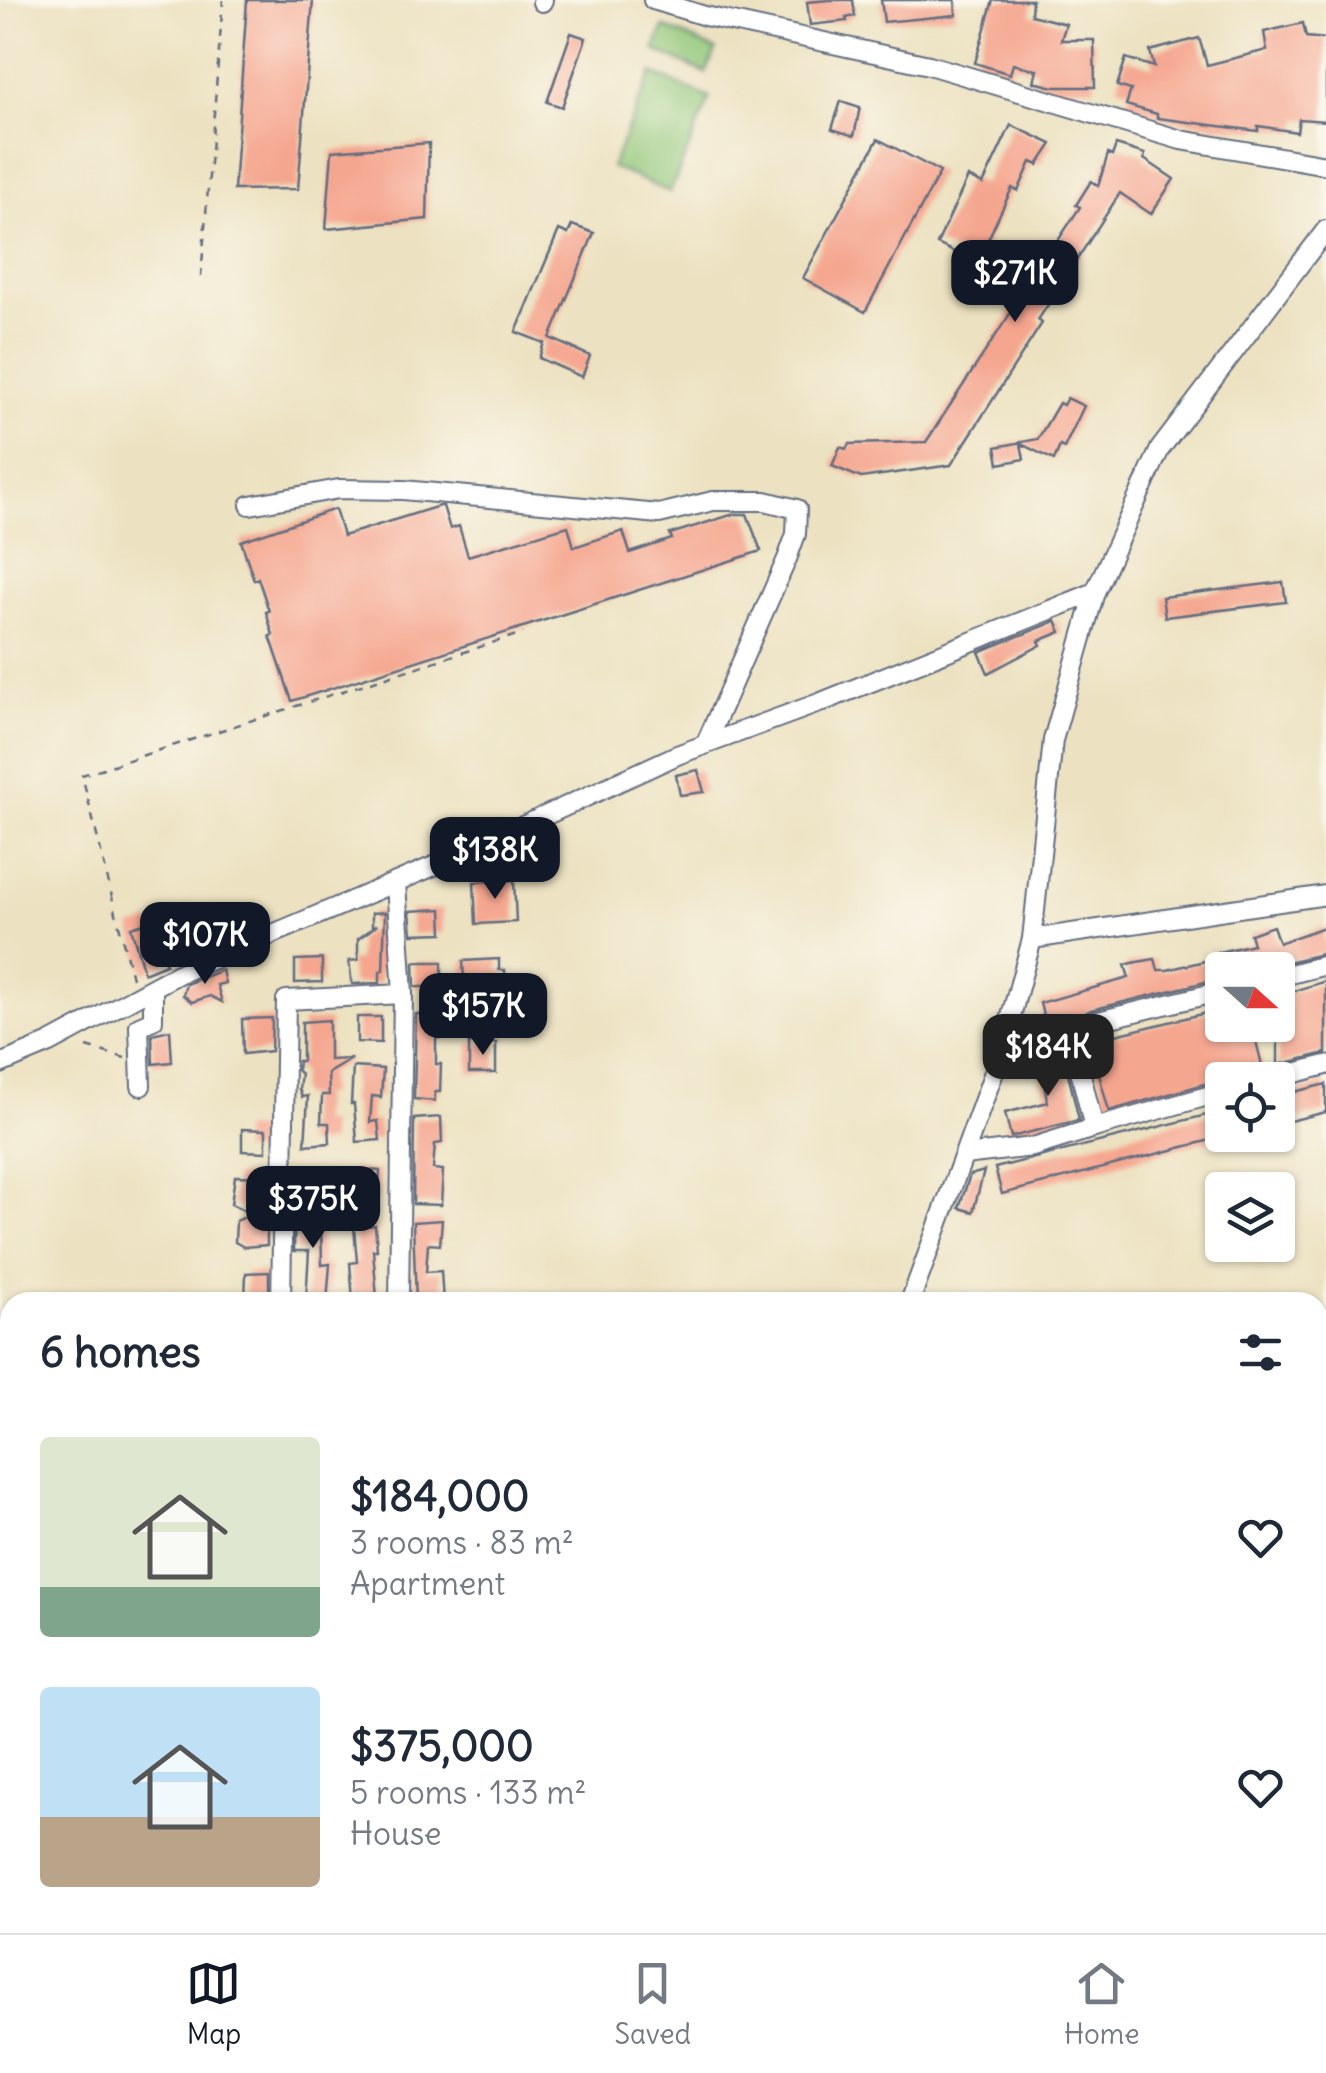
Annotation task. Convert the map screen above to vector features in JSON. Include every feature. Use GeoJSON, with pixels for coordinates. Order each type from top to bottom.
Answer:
{"type":"FeatureCollection","features":[{"type":"Feature","properties":{"kind":"street"},"geometry":{"type":"LineString","coordinates":[[653,0],[705,16],[929,65],[1182,140],[1326,166]]}},
{"type":"Feature","properties":{"kind":"street"},"geometry":{"type":"LineString","coordinates":[[914,1292],[1001,1053],[1032,939],[1053,740],[1095,592],[1160,450],[1326,230]]}},
{"type":"Feature","properties":{"kind":"street"},"geometry":{"type":"LineString","coordinates":[[250,504],[339,489],[403,490],[659,514],[713,501],[765,501],[797,510],[796,534],[706,743]]}},
{"type":"Feature","properties":{"kind":"street"},"geometry":{"type":"LineString","coordinates":[[0,1064],[50,1043],[144,992],[706,743],[1095,592]]}},
{"type":"Feature","properties":{"kind":"street"},"geometry":{"type":"LineString","coordinates":[[396,883],[403,994],[399,1292]]}},
{"type":"Feature","properties":{"kind":"street"},"geometry":{"type":"LineString","coordinates":[[1032,939],[1326,895]]}},
{"type":"Feature","properties":{"kind":"street"},"geometry":{"type":"LineString","coordinates":[[1295,973],[1326,965]]}},
{"type":"Feature","properties":{"kind":"street"},"geometry":{"type":"LineString","coordinates":[[142,1086],[139,1026],[153,1020],[144,992]]}},
{"type":"Feature","properties":{"kind":"street"},"geometry":{"type":"LineString","coordinates":[[281,1292],[286,1000],[403,994]]}},
{"type":"Feature","properties":{"kind":"street"},"geometry":{"type":"LineString","coordinates":[[1094,1128],[1076,1054],[1080,1031],[1094,1022],[1205,995]]}},
{"type":"Feature","properties":{"kind":"street"},"geometry":{"type":"LineString","coordinates":[[1295,1073],[1326,1065]]}},
{"type":"Feature","properties":{"kind":"street"},"geometry":{"type":"LineString","coordinates":[[964,1155],[1032,1146],[1205,1097]]}},
{"type":"Feature","properties":{"kind":"path"},"geometry":{"type":"LineString","coordinates":[[202,277],[223,0]]}},
{"type":"Feature","properties":{"kind":"path"},"geometry":{"type":"LineString","coordinates":[[144,992],[82,774],[523,633]]}},
{"type":"Feature","properties":{"kind":"path"},"geometry":{"type":"LineString","coordinates":[[87,1047],[140,1063]]}},
{"type":"Feature","properties":{"kind":"green space"},"geometry":{"type":"Polygon","coordinates":[[[664,27],[716,50],[706,73],[654,50],[664,27]]]}},
{"type":"Feature","properties":{"kind":"green space"},"geometry":{"type":"Polygon","coordinates":[[[652,73],[710,98],[670,192],[611,167],[652,73]]]}},
{"type":"Feature","properties":{"kind":"building"},"geometry":{"type":"Polygon","coordinates":[[[247,0],[313,0],[298,189],[234,190],[247,0]]]}},
{"type":"Feature","properties":{"kind":"building"},"geometry":{"type":"Polygon","coordinates":[[[853,0],[855,16],[846,18],[847,21],[810,25],[807,2],[853,0]]]}},
{"type":"Feature","properties":{"kind":"building"},"geometry":{"type":"Polygon","coordinates":[[[881,0],[955,0],[956,15],[884,22],[881,0]]]}},
{"type":"Feature","properties":{"kind":"building"},"geometry":{"type":"Polygon","coordinates":[[[993,0],[1032,0],[1031,15],[1066,24],[1061,40],[1094,40],[1095,87],[1054,87],[1034,82],[1037,70],[1013,64],[1010,74],[975,63],[993,0]]]}},
{"type":"Feature","properties":{"kind":"building"},"geometry":{"type":"Polygon","coordinates":[[[1303,23],[1306,37],[1326,39],[1326,121],[1299,119],[1297,132],[1157,118],[1157,114],[1126,105],[1131,90],[1117,86],[1126,58],[1154,67],[1150,51],[1199,38],[1207,65],[1267,50],[1264,32],[1303,23]]]}},
{"type":"Feature","properties":{"kind":"building"},"geometry":{"type":"Polygon","coordinates":[[[571,33],[586,38],[562,107],[547,102],[571,33]]]}},
{"type":"Feature","properties":{"kind":"building"},"geometry":{"type":"Polygon","coordinates":[[[841,101],[860,107],[854,136],[832,129],[841,101]]]}},
{"type":"Feature","properties":{"kind":"building"},"geometry":{"type":"Polygon","coordinates":[[[1011,125],[1052,144],[1038,165],[1031,162],[1018,191],[1012,188],[977,263],[937,244],[968,177],[983,184],[1011,125]]]}},
{"type":"Feature","properties":{"kind":"building"},"geometry":{"type":"Polygon","coordinates":[[[878,139],[940,172],[865,312],[803,278],[878,139]]]}},
{"type":"Feature","properties":{"kind":"building"},"geometry":{"type":"Polygon","coordinates":[[[429,143],[427,219],[326,229],[332,151],[429,143]]]}},
{"type":"Feature","properties":{"kind":"building"},"geometry":{"type":"Polygon","coordinates":[[[1116,145],[1145,154],[1144,159],[1174,179],[1151,214],[1120,193],[951,465],[861,478],[832,466],[840,447],[846,449],[849,444],[926,442],[1080,207],[1076,205],[1091,181],[1098,186],[1108,154],[1112,156],[1116,145]]]}},
{"type":"Feature","properties":{"kind":"building"},"geometry":{"type":"Polygon","coordinates":[[[572,225],[594,233],[550,338],[590,356],[582,377],[539,358],[544,343],[516,332],[559,230],[568,234],[572,225]]]}},
{"type":"Feature","properties":{"kind":"building"},"geometry":{"type":"Polygon","coordinates":[[[1067,398],[1084,406],[1054,460],[1021,444],[1024,459],[999,464],[996,447],[1038,439],[1059,403],[1063,405],[1067,398]]]}},
{"type":"Feature","properties":{"kind":"building"},"geometry":{"type":"Polygon","coordinates":[[[443,506],[450,529],[459,526],[468,556],[568,526],[574,547],[623,531],[630,553],[672,539],[670,534],[734,514],[747,514],[761,551],[292,701],[270,636],[273,635],[266,612],[269,611],[241,541],[335,509],[343,536],[443,506]]]}},
{"type":"Feature","properties":{"kind":"building"},"geometry":{"type":"Polygon","coordinates":[[[1283,582],[1286,602],[1165,617],[1162,597],[1283,582]]]}},
{"type":"Feature","properties":{"kind":"building"},"geometry":{"type":"Polygon","coordinates":[[[1056,621],[1061,632],[988,673],[979,652],[1056,621]]]}},
{"type":"Feature","properties":{"kind":"building"},"geometry":{"type":"Polygon","coordinates":[[[698,770],[704,792],[680,795],[676,775],[698,770]]]}},
{"type":"Feature","properties":{"kind":"building"},"geometry":{"type":"Polygon","coordinates":[[[514,880],[516,922],[476,924],[474,882],[514,880]]]}},
{"type":"Feature","properties":{"kind":"building"},"geometry":{"type":"Polygon","coordinates":[[[442,909],[443,933],[412,934],[410,911],[442,909]]]}},
{"type":"Feature","properties":{"kind":"building"},"geometry":{"type":"Polygon","coordinates":[[[385,912],[380,983],[352,984],[349,961],[358,960],[358,939],[377,925],[372,926],[372,913],[385,912]]]}},
{"type":"Feature","properties":{"kind":"building"},"geometry":{"type":"Polygon","coordinates":[[[150,921],[166,964],[144,973],[131,927],[150,921]]]}},
{"type":"Feature","properties":{"kind":"building"},"geometry":{"type":"Polygon","coordinates":[[[1273,926],[1279,943],[1324,927],[1326,953],[1295,960],[1295,952],[1219,952],[1253,944],[1250,934],[1273,926]]]}},
{"type":"Feature","properties":{"kind":"building"},"geometry":{"type":"Polygon","coordinates":[[[322,959],[322,982],[295,983],[295,960],[322,959]]]}},
{"type":"Feature","properties":{"kind":"building"},"geometry":{"type":"Polygon","coordinates":[[[499,959],[499,970],[505,970],[507,1011],[466,1014],[463,961],[499,959]]]}},
{"type":"Feature","properties":{"kind":"building"},"geometry":{"type":"Polygon","coordinates":[[[1155,959],[1158,970],[1205,961],[1205,982],[1091,1010],[1046,1027],[1040,1003],[1129,978],[1125,965],[1155,959]]]}},
{"type":"Feature","properties":{"kind":"building"},"geometry":{"type":"Polygon","coordinates":[[[414,962],[442,962],[442,987],[415,987],[414,962]]]}},
{"type":"Feature","properties":{"kind":"building"},"geometry":{"type":"Polygon","coordinates":[[[222,970],[225,983],[217,985],[222,1002],[210,996],[192,1002],[183,995],[186,984],[222,970]]]}},
{"type":"Feature","properties":{"kind":"building"},"geometry":{"type":"Polygon","coordinates":[[[1326,981],[1326,1053],[1278,1062],[1278,1042],[1295,1042],[1295,991],[1326,981]]]}},
{"type":"Feature","properties":{"kind":"building"},"geometry":{"type":"Polygon","coordinates":[[[1205,1013],[1205,1042],[1256,1042],[1261,1062],[1205,1062],[1205,1084],[1109,1111],[1089,1052],[1091,1041],[1205,1013]]]}},
{"type":"Feature","properties":{"kind":"building"},"geometry":{"type":"Polygon","coordinates":[[[416,1014],[442,1014],[442,1038],[436,1038],[436,1064],[441,1064],[440,1092],[435,1092],[435,1101],[414,1099],[416,1014]]]}},
{"type":"Feature","properties":{"kind":"building"},"geometry":{"type":"Polygon","coordinates":[[[357,1017],[381,1017],[381,1043],[357,1042],[357,1017]]]}},
{"type":"Feature","properties":{"kind":"building"},"geometry":{"type":"Polygon","coordinates":[[[272,1018],[271,1051],[243,1054],[242,1019],[272,1018]]]}},
{"type":"Feature","properties":{"kind":"building"},"geometry":{"type":"Polygon","coordinates":[[[329,1020],[329,1060],[352,1059],[328,1073],[329,1095],[322,1095],[321,1123],[329,1123],[330,1143],[305,1145],[308,1096],[302,1097],[301,1074],[297,1070],[298,1061],[302,1061],[302,1022],[329,1020]]]}},
{"type":"Feature","properties":{"kind":"building"},"geometry":{"type":"Polygon","coordinates":[[[170,1030],[172,1062],[153,1064],[152,1034],[170,1030]]]}},
{"type":"Feature","properties":{"kind":"building"},"geometry":{"type":"Polygon","coordinates":[[[469,1043],[496,1043],[496,1073],[469,1073],[469,1043]]]}},
{"type":"Feature","properties":{"kind":"building"},"geometry":{"type":"Polygon","coordinates":[[[1062,1048],[1079,1120],[1011,1137],[1005,1113],[1048,1102],[1036,1055],[1062,1048]]]}},
{"type":"Feature","properties":{"kind":"building"},"geometry":{"type":"Polygon","coordinates":[[[353,1067],[383,1069],[381,1097],[372,1096],[370,1122],[378,1121],[380,1140],[357,1142],[351,1104],[353,1067]]]}},
{"type":"Feature","properties":{"kind":"building"},"geometry":{"type":"Polygon","coordinates":[[[1326,1084],[1326,1112],[1295,1120],[1295,1092],[1326,1084]]]}},
{"type":"Feature","properties":{"kind":"building"},"geometry":{"type":"Polygon","coordinates":[[[1205,1115],[1205,1141],[1002,1194],[995,1168],[1205,1115]]]}},
{"type":"Feature","properties":{"kind":"building"},"geometry":{"type":"Polygon","coordinates":[[[441,1117],[442,1143],[435,1144],[433,1169],[443,1170],[441,1205],[413,1204],[414,1119],[441,1117]]]}},
{"type":"Feature","properties":{"kind":"building"},"geometry":{"type":"Polygon","coordinates":[[[242,1129],[266,1130],[266,1152],[242,1151],[242,1129]]]}},
{"type":"Feature","properties":{"kind":"building"},"geometry":{"type":"Polygon","coordinates":[[[353,1169],[380,1171],[378,1201],[351,1199],[353,1169]]]}},
{"type":"Feature","properties":{"kind":"building"},"geometry":{"type":"Polygon","coordinates":[[[984,1171],[973,1212],[959,1208],[970,1175],[984,1171]]]}},
{"type":"Feature","properties":{"kind":"building"},"geometry":{"type":"Polygon","coordinates":[[[235,1176],[266,1177],[267,1245],[244,1247],[235,1242],[236,1221],[252,1214],[231,1204],[235,1176]]]}},
{"type":"Feature","properties":{"kind":"building"},"geometry":{"type":"Polygon","coordinates":[[[295,1210],[333,1210],[332,1223],[321,1223],[322,1265],[330,1264],[328,1292],[307,1292],[309,1251],[294,1251],[295,1210]]]}},
{"type":"Feature","properties":{"kind":"building"},"geometry":{"type":"Polygon","coordinates":[[[442,1220],[440,1245],[428,1244],[426,1272],[441,1271],[442,1292],[416,1292],[413,1222],[442,1220]]]}},
{"type":"Feature","properties":{"kind":"building"},"geometry":{"type":"Polygon","coordinates":[[[375,1225],[376,1292],[352,1292],[350,1263],[357,1262],[354,1227],[375,1225]]]}},
{"type":"Feature","properties":{"kind":"building"},"geometry":{"type":"Polygon","coordinates":[[[269,1272],[269,1292],[245,1292],[246,1273],[269,1272]]]}}]}
